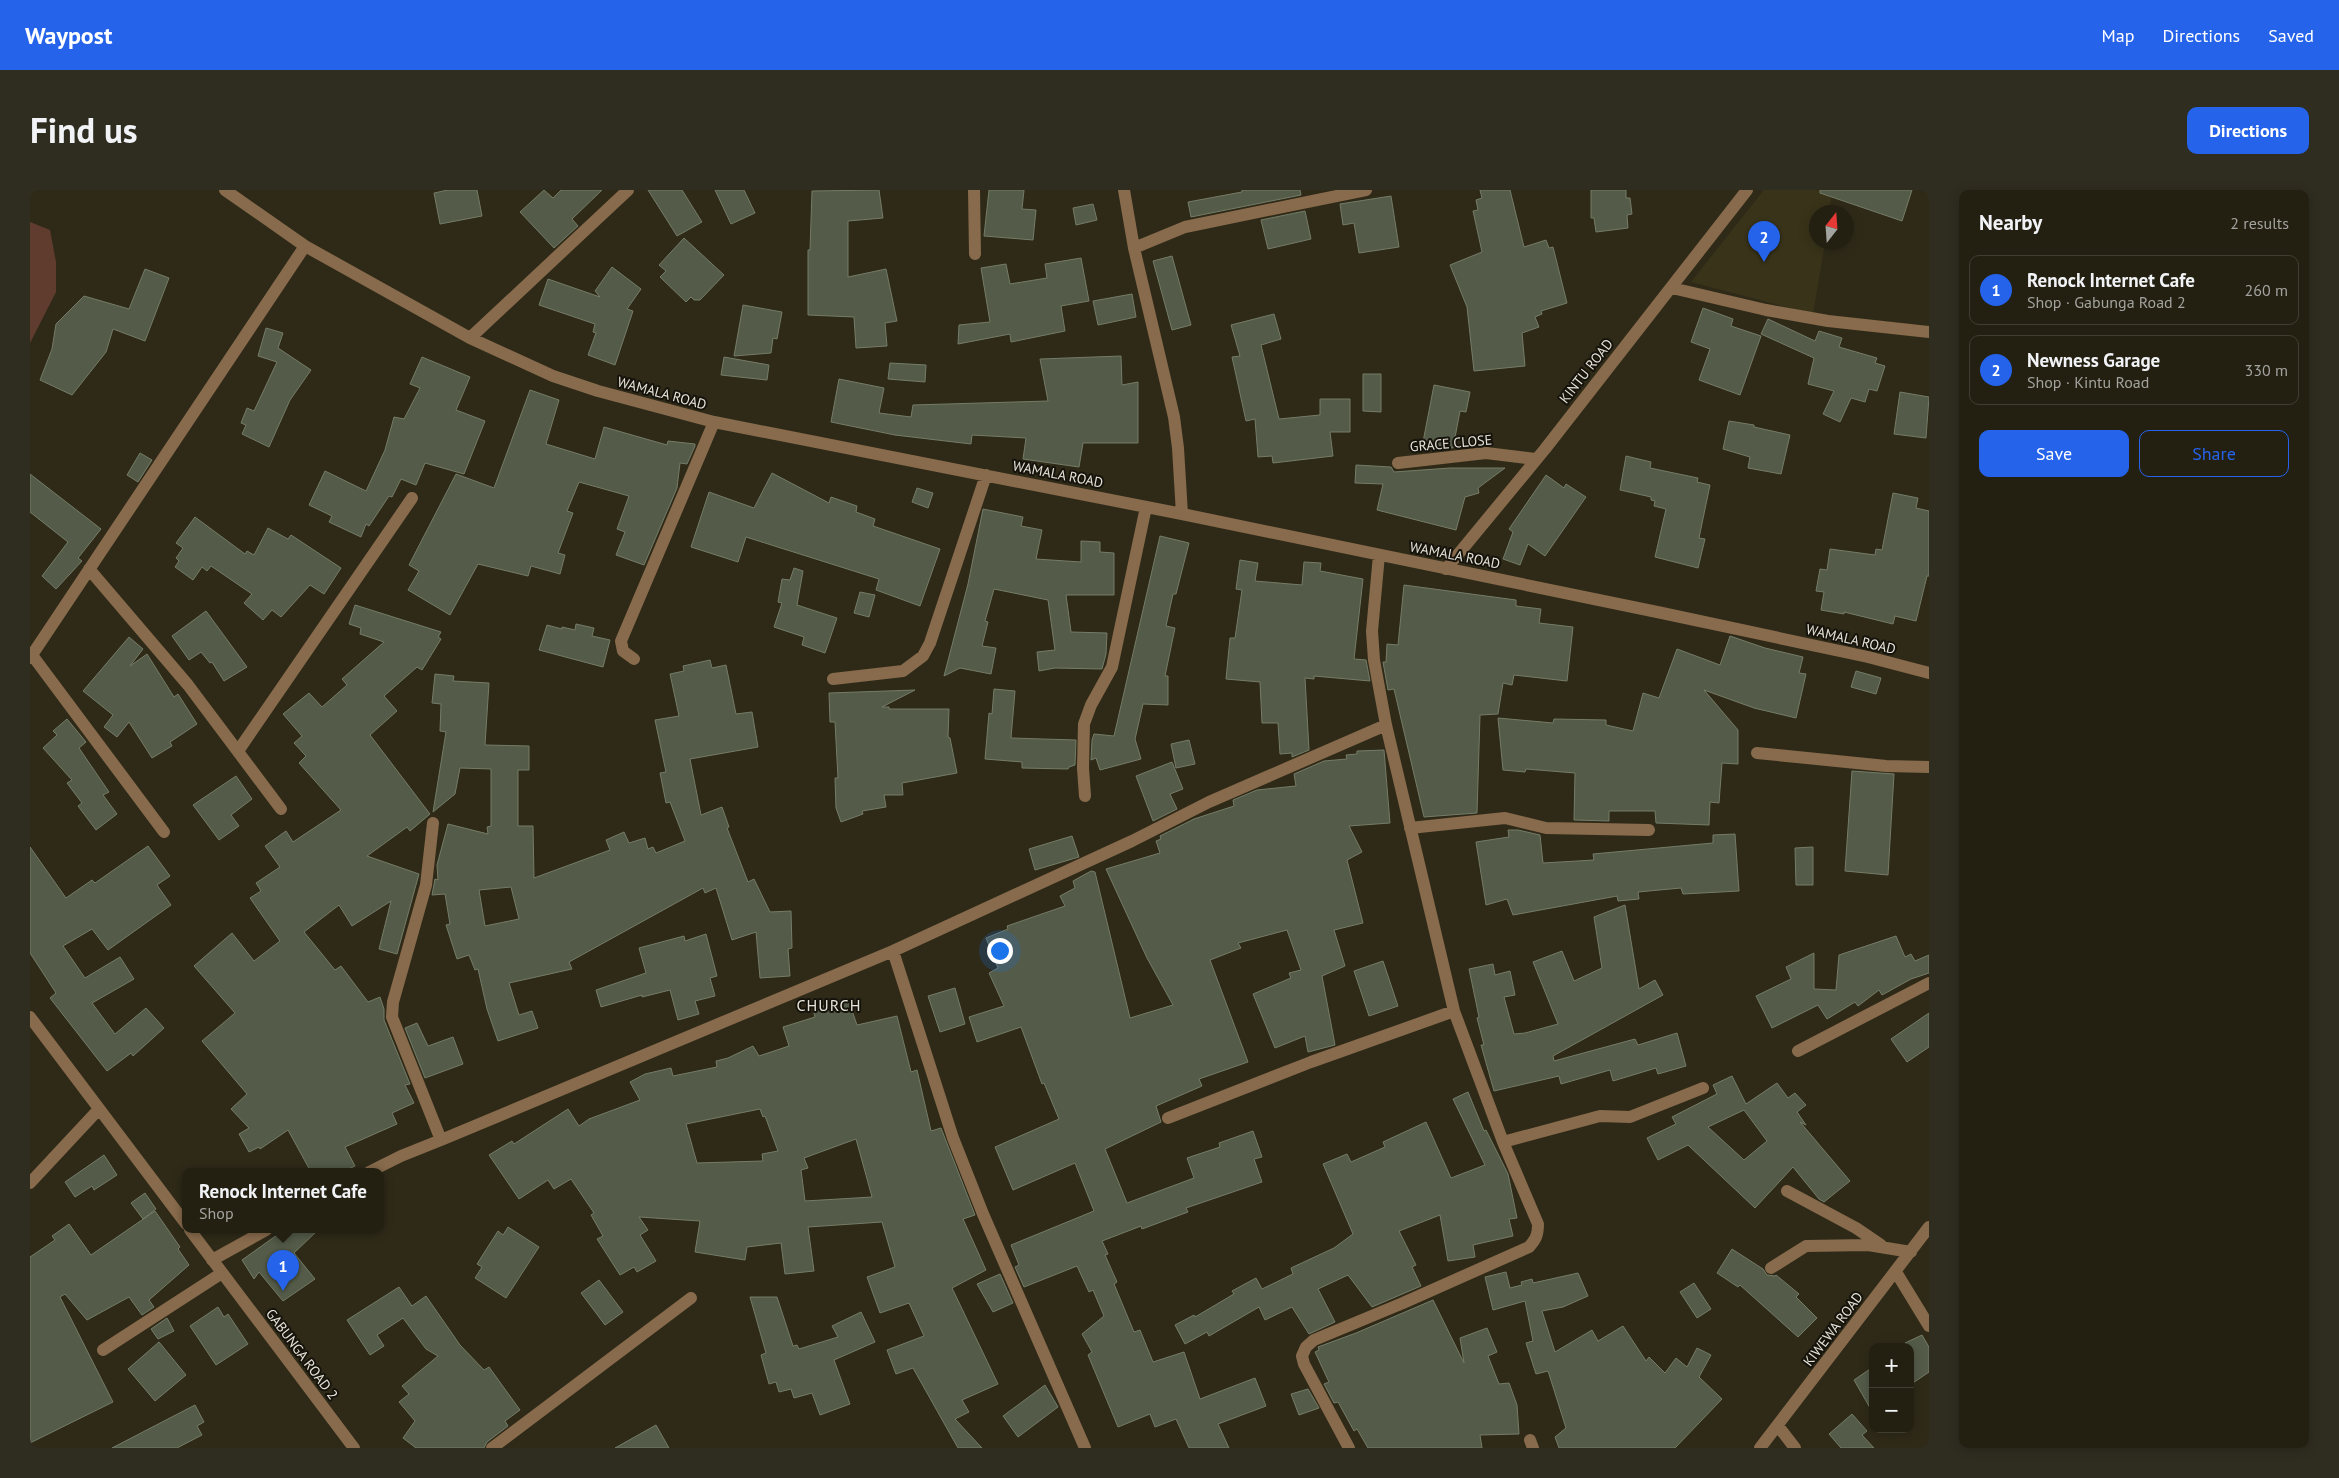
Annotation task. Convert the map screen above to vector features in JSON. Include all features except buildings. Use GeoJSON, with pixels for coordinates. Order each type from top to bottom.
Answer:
{"type":"FeatureCollection","features":[{"type":"Feature","properties":{"kind":"street","name":"WAMALA ROAD"},"geometry":{"type":"LineString","coordinates":[[225,190],[305,246],[470,338],[562,379],[714,422],[1182,514],[1662,612],[1868,657],[1929,673]]}},
{"type":"Feature","properties":{"kind":"street"},"geometry":{"type":"LineString","coordinates":[[470,338],[628,190]]}},
{"type":"Feature","properties":{"kind":"street"},"geometry":{"type":"LineString","coordinates":[[974,190],[975,254]]}},
{"type":"Feature","properties":{"kind":"street"},"geometry":{"type":"LineString","coordinates":[[1124,190],[1134,248],[1174,417],[1182,514]]}},
{"type":"Feature","properties":{"kind":"street"},"geometry":{"type":"LineString","coordinates":[[1134,248],[1185,227],[1366,190]]}},
{"type":"Feature","properties":{"kind":"street","name":"KINTU ROAD"},"geometry":{"type":"LineString","coordinates":[[1446,569],[1672,288],[1747,190]]}},
{"type":"Feature","properties":{"kind":"street"},"geometry":{"type":"LineString","coordinates":[[164,832],[31,656],[305,246]]}},
{"type":"Feature","properties":{"kind":"street"},"geometry":{"type":"LineString","coordinates":[[1672,288],[1828,321],[1929,332]]}},
{"type":"Feature","properties":{"kind":"street"},"geometry":{"type":"LineString","coordinates":[[634,659],[623,651],[620,641],[714,422]]}},
{"type":"Feature","properties":{"kind":"street","name":"GRACE CLOSE"},"geometry":{"type":"LineString","coordinates":[[1398,463],[1486,453],[1535,459]]}},
{"type":"Feature","properties":{"kind":"street"},"geometry":{"type":"LineString","coordinates":[[833,680],[903,670],[923,656],[930,643],[986,475]]}},
{"type":"Feature","properties":{"kind":"street"},"geometry":{"type":"LineString","coordinates":[[238,751],[412,498]]}},
{"type":"Feature","properties":{"kind":"street"},"geometry":{"type":"LineString","coordinates":[[1085,796],[1083,768],[1084,724],[1087,713],[1112,667],[1146,507]]}},
{"type":"Feature","properties":{"kind":"street"},"geometry":{"type":"LineString","coordinates":[[1349,1448],[1304,1364],[1302,1356],[1306,1347],[1329,1333],[1404,1304],[1529,1247],[1536,1239],[1538,1224],[1503,1142],[1454,1011],[1410,828],[1386,725],[1374,660],[1372,631],[1379,555]]}},
{"type":"Feature","properties":{"kind":"street"},"geometry":{"type":"LineString","coordinates":[[89,570],[188,685],[281,809]]}},
{"type":"Feature","properties":{"kind":"street"},"geometry":{"type":"LineString","coordinates":[[377,1168],[401,1156],[893,951],[1132,841],[1209,802],[1386,725]]}},
{"type":"Feature","properties":{"kind":"street"},"geometry":{"type":"LineString","coordinates":[[1757,753],[1886,766],[1929,767]]}},
{"type":"Feature","properties":{"kind":"street"},"geometry":{"type":"LineString","coordinates":[[1410,828],[1474,820],[1511,818],[1546,828],[1649,830]]}},
{"type":"Feature","properties":{"kind":"street"},"geometry":{"type":"LineString","coordinates":[[433,823],[426,885],[393,1002],[392,1017],[441,1140]]}},
{"type":"Feature","properties":{"kind":"street"},"geometry":{"type":"LineString","coordinates":[[893,951],[953,1138],[983,1214],[1084,1448]]}},
{"type":"Feature","properties":{"kind":"street"},"geometry":{"type":"LineString","coordinates":[[1798,1052],[1929,983]]}},
{"type":"Feature","properties":{"kind":"street"},"geometry":{"type":"LineString","coordinates":[[1168,1118],[1310,1062],[1454,1011]]}},
{"type":"Feature","properties":{"kind":"street"},"geometry":{"type":"LineString","coordinates":[[30,1017],[182,1219]]}},
{"type":"Feature","properties":{"kind":"street"},"geometry":{"type":"LineString","coordinates":[[1503,1142],[1600,1116],[1630,1117],[1702,1088]]}},
{"type":"Feature","properties":{"kind":"street"},"geometry":{"type":"LineString","coordinates":[[30,1183],[99,1109]]}},
{"type":"Feature","properties":{"kind":"street"},"geometry":{"type":"LineString","coordinates":[[1787,1191],[1856,1228],[1885,1248]]}},
{"type":"Feature","properties":{"kind":"street","name":"KIWEWA ROAD"},"geometry":{"type":"LineString","coordinates":[[1760,1448],[1929,1227]]}},
{"type":"Feature","properties":{"kind":"street","name":"GABUNGA ROAD 2"},"geometry":{"type":"LineString","coordinates":[[192,1233],[354,1448]]}},
{"type":"Feature","properties":{"kind":"street"},"geometry":{"type":"LineString","coordinates":[[212,1260],[261,1233]]}},
{"type":"Feature","properties":{"kind":"street"},"geometry":{"type":"LineString","coordinates":[[1771,1268],[1806,1246],[1868,1245],[1911,1252]]}},
{"type":"Feature","properties":{"kind":"street"},"geometry":{"type":"LineString","coordinates":[[1896,1272],[1929,1326]]}},
{"type":"Feature","properties":{"kind":"street"},"geometry":{"type":"LineString","coordinates":[[103,1350],[222,1273]]}},
{"type":"Feature","properties":{"kind":"street"},"geometry":{"type":"LineString","coordinates":[[492,1448],[691,1298]]}},
{"type":"Feature","properties":{"kind":"street"},"geometry":{"type":"LineString","coordinates":[[1778,1426],[1795,1448]]}},
{"type":"Feature","properties":{"kind":"shaded area"},"geometry":{"type":"Polygon","coordinates":[[[1764,190],[1817,190],[1832,195],[1830,205],[1809,205],[1809,250],[1824,250],[1813,314],[1691,282],[1764,190]]]}},
{"type":"Feature","properties":{"kind":"shaded area"},"geometry":{"type":"Polygon","coordinates":[[[30,222],[50,230],[56,262],[56,292],[30,343],[30,222]]]}},
{"type":"Feature","properties":{"kind":"place","name":"Newness Garage"},"geometry":{"type":"Point","coordinates":[1764,262]}},
{"type":"Feature","properties":{"kind":"place","name":"Renock Internet Cafe"},"geometry":{"type":"Point","coordinates":[283,1291]}},
{"type":"Feature","properties":{"kind":"district","name":"CHURCH"},"geometry":{"type":"Point","coordinates":[829,1005]}}]}
